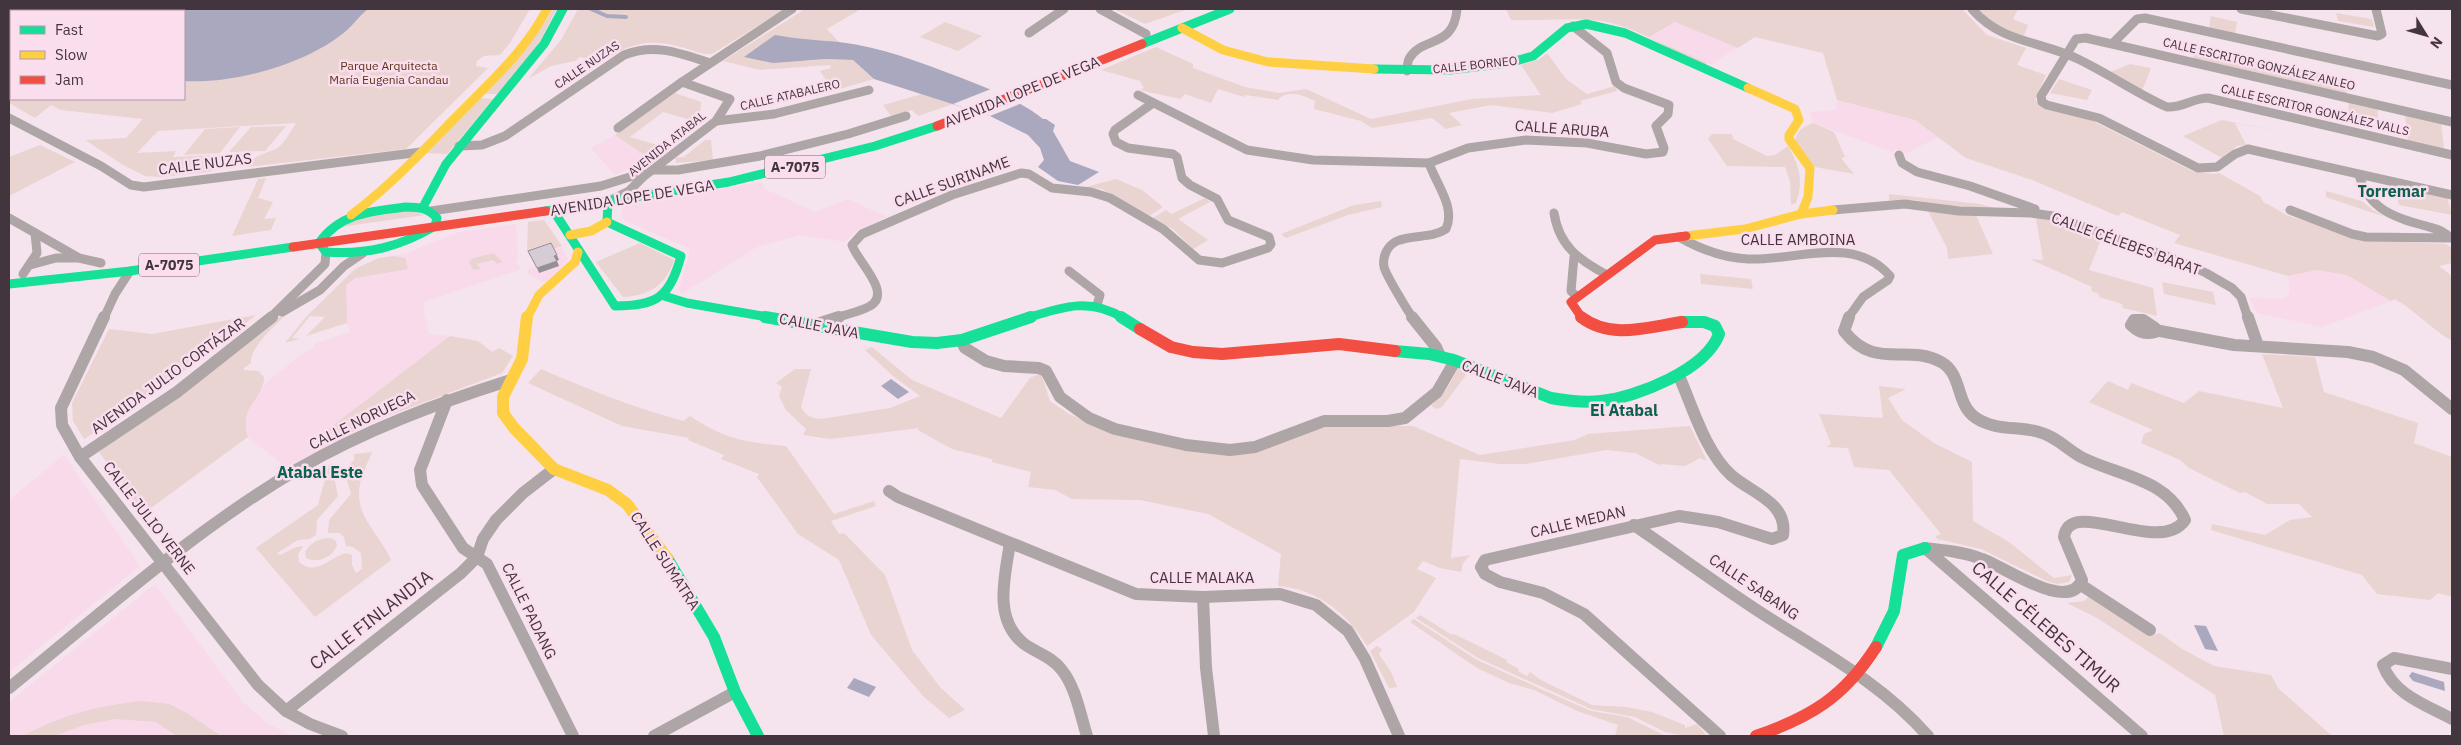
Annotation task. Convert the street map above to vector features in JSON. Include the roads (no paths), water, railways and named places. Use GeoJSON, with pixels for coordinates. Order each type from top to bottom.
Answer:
{"type":"FeatureCollection","features":[{"type":"Feature","properties":{"kind":"street"},"geometry":{"type":"LineString","coordinates":[[547,9],[540,24],[509,63],[377,197],[351,215],[338,221],[323,243],[362,253],[407,243],[432,216],[446,164],[544,44],[563,9]]}},
{"type":"Feature","properties":{"kind":"street"},"geometry":{"type":"LineString","coordinates":[[618,128],[682,82],[792,9]]}},
{"type":"Feature","properties":{"kind":"street"},"geometry":{"type":"LineString","coordinates":[[1029,32],[1064,9]]}},
{"type":"Feature","properties":{"kind":"street"},"geometry":{"type":"LineString","coordinates":[[1100,9],[1146,34]]}},
{"type":"Feature","properties":{"kind":"street","name":"AVENIDA LOPE DE VEGA"},"geometry":{"type":"LineString","coordinates":[[606,194],[729,182],[875,146],[977,112],[1005,96],[1146,34],[1209,9]]}},
{"type":"Feature","properties":{"kind":"street","name":"AVENIDA LOPE DE VEGA"},"geometry":{"type":"LineString","coordinates":[[17,276],[130,271],[323,243],[432,216],[629,191],[728,175],[870,139],[964,107],[1005,96],[1230,9]]}},
{"type":"Feature","properties":{"kind":"street"},"geometry":{"type":"LineString","coordinates":[[1407,71],[1409,59],[1447,34],[1454,24],[1458,9]]}},
{"type":"Feature","properties":{"kind":"street","name":"CALLE ESCRITOR GONZÁLEZ VALLS"},"geometry":{"type":"LineString","coordinates":[[1972,9],[1991,29],[2009,38],[2067,54],[2166,107],[2183,108],[2199,98],[2208,98],[2452,154]]}},
{"type":"Feature","properties":{"kind":"street"},"geometry":{"type":"LineString","coordinates":[[2145,18],[2149,9]]}},
{"type":"Feature","properties":{"kind":"street"},"geometry":{"type":"LineString","coordinates":[[2242,9],[2378,36],[2382,34],[2376,9]]}},
{"type":"Feature","properties":{"kind":"street"},"geometry":{"type":"LineString","coordinates":[[2295,9],[2297,20]]}},
{"type":"Feature","properties":{"kind":"street"},"geometry":{"type":"LineString","coordinates":[[2114,44],[2137,19],[2145,18],[2452,86]]}},
{"type":"Feature","properties":{"kind":"street","name":"CALLE BORNEO"},"geometry":{"type":"LineString","coordinates":[[1182,28],[1223,50],[1268,62],[1407,71],[1478,66],[1525,59],[1533,56],[1562,30],[1573,26],[1600,24],[1621,30],[1795,110],[1799,120],[1789,138],[1810,168],[1808,198],[1802,214]]}},
{"type":"Feature","properties":{"kind":"street","name":"CALLE ARUBA"},"geometry":{"type":"LineString","coordinates":[[1138,95],[1237,146],[1263,154],[1313,160],[1429,163],[1445,155],[1514,139],[1588,143],[1645,155],[1656,155],[1663,152],[1664,148],[1656,126],[1668,114],[1669,105],[1663,101],[1624,88],[1616,82],[1607,53],[1573,26]]}},
{"type":"Feature","properties":{"kind":"street","name":"CALLE ESCRITOR GONZÁLEZ ANLEO"},"geometry":{"type":"LineString","coordinates":[[2067,54],[2076,39],[2081,38],[2452,122]]}},
{"type":"Feature","properties":{"kind":"street","name":"CALLE NUZAS"},"geometry":{"type":"LineString","coordinates":[[459,146],[482,145],[505,136],[624,55],[638,48],[654,47],[710,63]]}},
{"type":"Feature","properties":{"kind":"street"},"geometry":{"type":"LineString","coordinates":[[2067,54],[2041,96],[2042,102],[2048,106],[2083,112],[2099,118],[2198,168],[2214,170],[2224,166],[2241,150],[2248,149],[2297,158],[2405,187],[2452,195]]}},
{"type":"Feature","properties":{"kind":"street","name":"AVENIDA ATABAL"},"geometry":{"type":"LineString","coordinates":[[629,191],[652,170],[716,120],[730,100],[682,82]]}},
{"type":"Feature","properties":{"kind":"street","name":"CALLE ATABALERO"},"geometry":{"type":"LineString","coordinates":[[716,120],[742,120],[774,114],[869,90]]}},
{"type":"Feature","properties":{"kind":"street","name":"CALLE SURINAME"},"geometry":{"type":"LineString","coordinates":[[814,325],[871,306],[878,300],[880,293],[878,284],[853,252],[852,245],[862,234],[952,195],[1014,174],[1029,174],[1052,188],[1091,192],[1110,198],[1163,229],[1199,260],[1222,263],[1260,253],[1268,248],[1271,244],[1269,237],[1228,220],[1217,199],[1190,185],[1182,178],[1176,157],[1173,154],[1128,148],[1116,142],[1113,134],[1116,130],[1153,102]]}},
{"type":"Feature","properties":{"kind":"street"},"geometry":{"type":"LineString","coordinates":[[652,170],[678,170],[760,156],[848,134],[906,116]]}},
{"type":"Feature","properties":{"kind":"street","name":"CALLE NUZAS"},"geometry":{"type":"LineString","coordinates":[[9,118],[101,166],[131,185],[144,187],[421,152]]}},
{"type":"Feature","properties":{"kind":"street"},"geometry":{"type":"LineString","coordinates":[[1899,155],[1902,163],[1917,172],[1970,186],[2054,216]]}},
{"type":"Feature","properties":{"kind":"street"},"geometry":{"type":"LineString","coordinates":[[1429,163],[1446,201],[1448,224],[1445,230],[1438,234],[1398,240],[1385,252],[1384,267],[1410,314],[1436,347],[1440,356]]}},
{"type":"Feature","properties":{"kind":"street","name":"AVENIDA LOPE DE VEGA"},"geometry":{"type":"LineString","coordinates":[[432,216],[553,210],[606,194],[652,170]]}},
{"type":"Feature","properties":{"kind":"street"},"geometry":{"type":"LineString","coordinates":[[2290,210],[2352,234],[2426,239],[2450,238],[2438,229],[2381,210],[2367,197],[2361,185],[2359,175]]}},
{"type":"Feature","properties":{"kind":"street"},"geometry":{"type":"LineString","coordinates":[[606,194],[607,222]]}},
{"type":"Feature","properties":{"kind":"street"},"geometry":{"type":"LineString","coordinates":[[1808,198],[1817,204],[1833,210]]}},
{"type":"Feature","properties":{"kind":"street","name":"CALLE CÉLEBES BARAT"},"geometry":{"type":"LineString","coordinates":[[1802,214],[1905,204],[1959,211],[2031,213],[2054,216],[2172,258],[2206,273],[2232,288],[2241,297],[2258,346]]}},
{"type":"Feature","properties":{"kind":"street"},"geometry":{"type":"LineString","coordinates":[[351,215],[406,206],[432,216]]}},
{"type":"Feature","properties":{"kind":"street"},"geometry":{"type":"LineString","coordinates":[[553,210],[570,235],[578,252],[615,306],[633,308],[664,296],[674,284],[681,256],[607,222]]}},
{"type":"Feature","properties":{"kind":"street"},"geometry":{"type":"LineString","coordinates":[[1554,213],[1555,227],[1574,257],[1607,275]]}},
{"type":"Feature","properties":{"kind":"street"},"geometry":{"type":"LineString","coordinates":[[1577,297],[1655,240],[1745,229],[1802,214]]}},
{"type":"Feature","properties":{"kind":"street"},"geometry":{"type":"LineString","coordinates":[[9,218],[79,258]]}},
{"type":"Feature","properties":{"kind":"street"},"geometry":{"type":"LineString","coordinates":[[570,235],[591,231],[607,222]]}},
{"type":"Feature","properties":{"kind":"street"},"geometry":{"type":"LineString","coordinates":[[17,276],[38,253],[35,233]]}},
{"type":"Feature","properties":{"kind":"street","name":"CALLE AMBOINA"},"geometry":{"type":"LineString","coordinates":[[1679,236],[1691,245],[1718,255],[1749,259],[1809,253],[1846,254],[1877,261],[1885,267],[1890,276],[1888,282],[1863,297],[1846,322],[1844,331],[1855,345],[1873,353],[1916,356],[1939,361],[1952,370],[1955,375],[1960,402],[1971,416],[1992,425],[2040,432],[2061,441],[2082,457],[2151,484],[2175,503],[2184,515],[2185,520],[2184,525],[2177,531],[2159,534],[2082,520],[2072,522],[2064,528],[2063,538],[2080,573],[2081,585]]}},
{"type":"Feature","properties":{"kind":"street","name":"AVENIDA LOPE DE VEGA"},"geometry":{"type":"LineString","coordinates":[[17,276],[101,263],[323,243]]}},
{"type":"Feature","properties":{"kind":"street","name":"AVENIDA JULIO CORTÁZAR"},"geometry":{"type":"LineString","coordinates":[[272,318],[325,264],[323,243]]}},
{"type":"Feature","properties":{"kind":"street","name":"CALLE SUMATRA"},"geometry":{"type":"LineString","coordinates":[[578,252],[575,262],[560,278],[539,295],[528,317],[522,359],[503,397],[503,413],[514,428],[554,469],[608,490],[627,504],[642,522],[678,575],[714,637],[735,692],[758,736]]}},
{"type":"Feature","properties":{"kind":"street","name":"AVENIDA JULIO CORTÁZAR"},"geometry":{"type":"LineString","coordinates":[[80,457],[161,402],[272,318],[320,290],[344,266],[362,253]]}},
{"type":"Feature","properties":{"kind":"street","name":"CALLE JAVA"},"geometry":{"type":"LineString","coordinates":[[664,296],[687,303],[912,342],[961,340],[1051,312],[1072,307],[1097,305],[1116,314],[1152,338],[1171,347],[1193,352],[1222,354],[1339,344],[1440,356],[1552,398],[1571,401],[1599,402],[1633,395],[1678,376],[1717,339],[1718,329],[1713,325],[1700,322],[1668,322],[1626,332],[1610,332],[1588,323],[1574,312],[1571,302],[1577,297],[1570,291],[1574,257]]}},
{"type":"Feature","properties":{"kind":"street"},"geometry":{"type":"LineString","coordinates":[[17,276],[56,258],[79,258],[101,263]]}},
{"type":"Feature","properties":{"kind":"street","name":"CALLE SUMATRA"},"geometry":{"type":"LineString","coordinates":[[560,278],[575,271],[584,270],[593,273]]}},
{"type":"Feature","properties":{"kind":"street","name":"CALLE JULIO VERNE"},"geometry":{"type":"LineString","coordinates":[[130,271],[115,294],[61,408],[62,425],[80,457],[258,685],[286,711],[342,736]]}},
{"type":"Feature","properties":{"kind":"street"},"geometry":{"type":"LineString","coordinates":[[1069,271],[1100,295],[1097,305]]}},
{"type":"Feature","properties":{"kind":"street"},"geometry":{"type":"LineString","coordinates":[[2155,330],[2234,346],[2348,352],[2373,356],[2404,370],[2452,409]]}},
{"type":"Feature","properties":{"kind":"street"},"geometry":{"type":"LineString","coordinates":[[961,340],[965,348],[986,361],[1004,366],[1040,368],[1046,371],[1060,397],[1089,418],[1115,428],[1186,445],[1230,450],[1255,447],[1324,421],[1388,421],[1405,418],[1436,392],[1455,362]]}},
{"type":"Feature","properties":{"kind":"street","name":"CALLE MEDAN"},"geometry":{"type":"LineString","coordinates":[[1678,376],[1718,459],[1730,474],[1776,508],[1784,518],[1786,527],[1783,535],[1772,539],[1718,522],[1679,516],[1485,560],[1481,567],[1485,575],[1496,581],[1541,593],[1562,601],[1584,614],[1720,736]]}},
{"type":"Feature","properties":{"kind":"street","name":"CALLE NORUEGA"},"geometry":{"type":"LineString","coordinates":[[9,688],[164,564],[239,507],[298,469],[365,434],[447,400],[511,380]]}},
{"type":"Feature","properties":{"kind":"street","name":"CALLE PADANG"},"geometry":{"type":"LineString","coordinates":[[447,400],[420,470],[422,485],[463,548],[488,564],[574,736]]}},
{"type":"Feature","properties":{"kind":"street"},"geometry":{"type":"LineString","coordinates":[[477,557],[483,539],[496,520],[523,493],[554,469]]}},
{"type":"Feature","properties":{"kind":"street","name":"CALLE MALAKA"},"geometry":{"type":"LineString","coordinates":[[889,491],[898,497],[1073,570],[1136,594],[1203,597],[1280,594],[1316,605],[1348,631],[1365,659],[1399,736]]}},
{"type":"Feature","properties":{"kind":"street","name":"CALLE SABANG"},"geometry":{"type":"LineString","coordinates":[[1634,525],[1767,616],[1874,684],[1915,720],[1928,736]]}},
{"type":"Feature","properties":{"kind":"street"},"geometry":{"type":"LineString","coordinates":[[1010,543],[1002,605],[1004,617],[1014,635],[1024,644],[1055,662],[1067,678],[1087,736]]}},
{"type":"Feature","properties":{"kind":"street"},"geometry":{"type":"LineString","coordinates":[[1756,736],[1823,708],[1843,691],[1881,637],[1894,610],[1897,568],[1902,555],[1925,548],[1957,551],[1978,557],[2056,593],[2070,593],[2081,585],[2150,630]]}},
{"type":"Feature","properties":{"kind":"street","name":"CALLE CÉLEBES TIMUR"},"geometry":{"type":"LineString","coordinates":[[1925,548],[2142,736]]}},
{"type":"Feature","properties":{"kind":"street","name":"CALLE FINLANDIA"},"geometry":{"type":"LineString","coordinates":[[286,711],[461,573],[477,557]]}},
{"type":"Feature","properties":{"kind":"street"},"geometry":{"type":"LineString","coordinates":[[1203,597],[1206,668],[1214,736]]}},
{"type":"Feature","properties":{"kind":"street"},"geometry":{"type":"LineString","coordinates":[[2452,669],[2394,658],[2383,665],[2385,675],[2396,687],[2452,719]]}},
{"type":"Feature","properties":{"kind":"street"},"geometry":{"type":"LineString","coordinates":[[654,736],[735,692]]}},
{"type":"Feature","properties":{"kind":"water"},"geometry":{"type":"Polygon","coordinates":[[[368,9],[346,31],[330,43],[291,62],[270,70],[204,81],[185,81],[185,10],[142,10],[368,9]]]}},
{"type":"Feature","properties":{"kind":"water"},"geometry":{"type":"Polygon","coordinates":[[[775,35],[855,44],[885,51],[992,90],[1024,106],[1055,125],[1053,131],[1070,161],[1099,172],[1078,185],[1058,181],[1038,167],[1044,160],[1040,148],[1028,135],[990,116],[874,79],[853,60],[826,59],[773,63],[744,57],[775,35]]]}},
{"type":"Feature","properties":{"kind":"water"},"geometry":{"type":"Polygon","coordinates":[[[891,379],[909,392],[898,399],[881,386],[891,379]]]}},
{"type":"Feature","properties":{"kind":"water"},"geometry":{"type":"Polygon","coordinates":[[[2194,625],[2206,626],[2218,651],[2205,649],[2194,625]]]}},
{"type":"Feature","properties":{"kind":"water"},"geometry":{"type":"Polygon","coordinates":[[[2412,672],[2444,682],[2445,691],[2413,681],[2409,676],[2412,672]]]}},
{"type":"Feature","properties":{"kind":"water"},"geometry":{"type":"Polygon","coordinates":[[[854,678],[876,687],[869,697],[847,688],[854,678]]]}},
{"type":"Feature","properties":{"kind":"waterway"},"geometry":{"type":"LineString","coordinates":[[591,9],[607,16],[626,17]]}},
{"type":"Feature","properties":{"kind":"district","name":"Torremar"},"geometry":{"type":"Point","coordinates":[2392,191]}},
{"type":"Feature","properties":{"kind":"district","name":"El Atabal"},"geometry":{"type":"Point","coordinates":[1624,410]}},
{"type":"Feature","properties":{"kind":"district","name":"Atabal Este"},"geometry":{"type":"Point","coordinates":[320,472]}},
{"type":"Feature","properties":{"kind":"park label","name":"Parque Arquitecta María Eugenia Candau"},"geometry":{"type":"Point","coordinates":[389,73]}}]}
